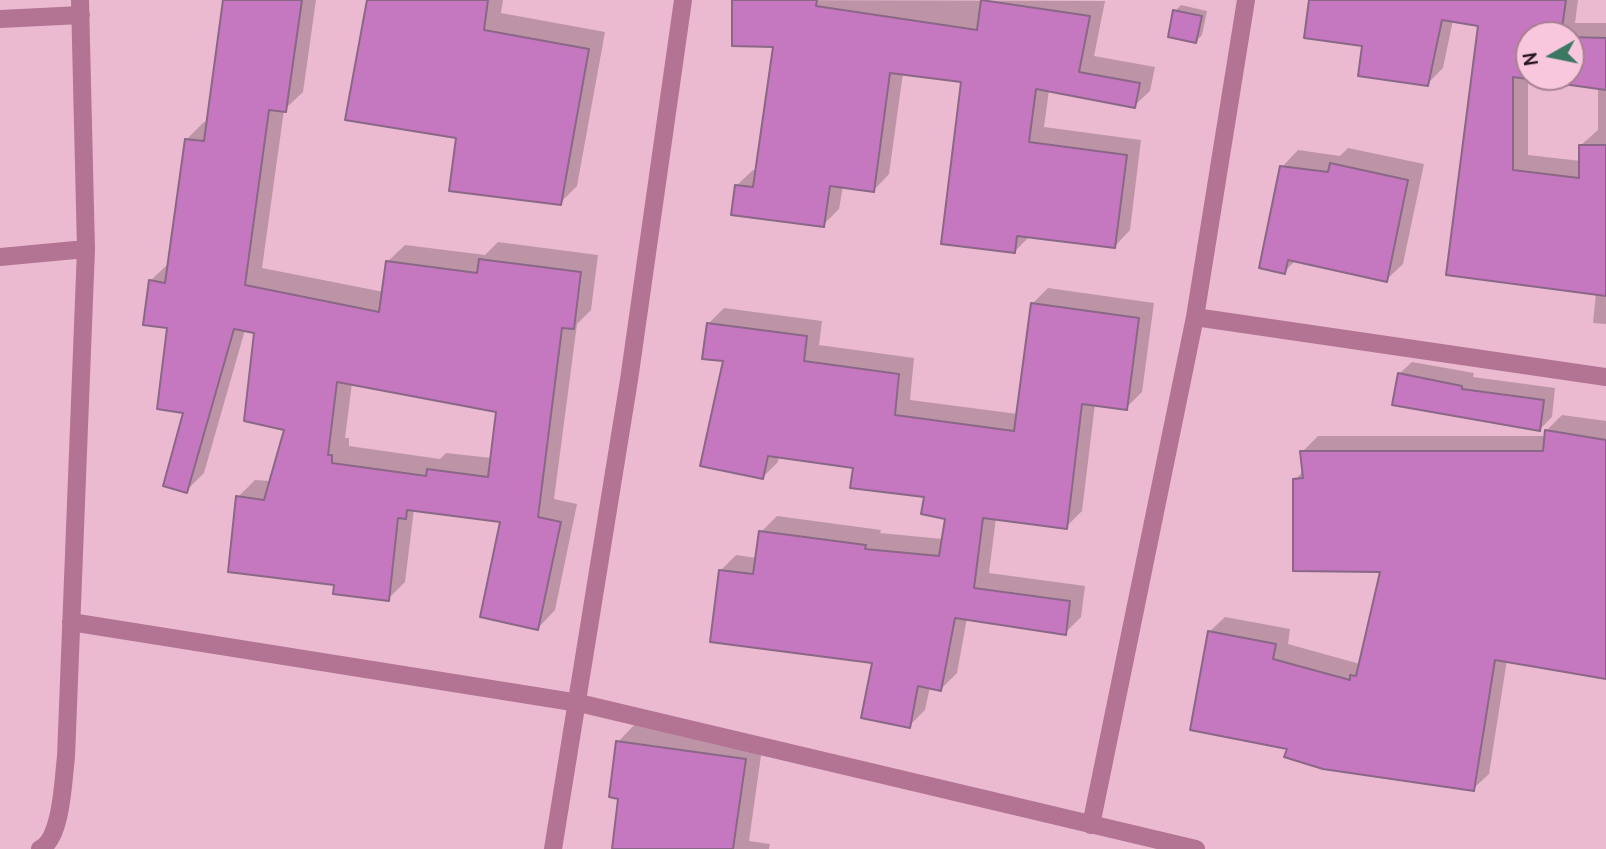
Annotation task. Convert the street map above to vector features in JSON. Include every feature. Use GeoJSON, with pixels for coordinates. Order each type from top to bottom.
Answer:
{"type":"FeatureCollection","features":[{"type":"Feature","properties":{"kind":"street"},"geometry":{"type":"LineString","coordinates":[[553,849],[579,703],[683,0]]}},
{"type":"Feature","properties":{"kind":"street"},"geometry":{"type":"LineString","coordinates":[[1091,825],[1195,317],[1246,0]]}},
{"type":"Feature","properties":{"kind":"street"},"geometry":{"type":"LineString","coordinates":[[0,19],[80,8],[86,248],[66,757],[54,833],[46,846],[40,849]]}},
{"type":"Feature","properties":{"kind":"street"},"geometry":{"type":"LineString","coordinates":[[0,257],[86,248]]}},
{"type":"Feature","properties":{"kind":"street"},"geometry":{"type":"LineString","coordinates":[[1195,317],[1606,377]]}},
{"type":"Feature","properties":{"kind":"street"},"geometry":{"type":"LineString","coordinates":[[71,622],[579,703],[1196,849]]}},
{"type":"Feature","properties":{"kind":"building"},"geometry":{"type":"Polygon","coordinates":[[[223,0],[302,0],[286,112],[269,110],[245,285],[379,312],[386,261],[477,273],[479,259],[581,272],[574,329],[562,328],[538,517],[561,522],[538,630],[480,617],[500,522],[407,510],[406,519],[398,518],[389,601],[333,594],[334,585],[228,572],[236,496],[264,500],[284,430],[244,421],[254,333],[234,329],[187,493],[163,486],[183,413],[157,409],[167,328],[143,325],[149,280],[165,283],[185,139],[204,141],[223,0]],[[337,382],[328,455],[332,455],[332,463],[426,476],[427,469],[488,477],[496,412],[337,382]]]}},
{"type":"Feature","properties":{"kind":"building"},"geometry":{"type":"Polygon","coordinates":[[[367,0],[488,0],[484,30],[589,49],[561,205],[449,191],[456,138],[345,120],[367,0]]]}},
{"type":"Feature","properties":{"kind":"building"},"geometry":{"type":"Polygon","coordinates":[[[732,0],[817,0],[816,6],[977,30],[981,0],[1090,16],[1079,72],[1140,83],[1135,108],[1036,89],[1029,142],[1127,155],[1115,248],[1017,236],[1015,253],[941,244],[961,82],[890,73],[874,192],[830,186],[824,227],[731,215],[735,185],[753,187],[773,47],[732,46],[732,0]]]}},
{"type":"Feature","properties":{"kind":"building"},"geometry":{"type":"Polygon","coordinates":[[[1309,0],[1566,0],[1563,21],[1515,21],[1513,170],[1579,178],[1579,145],[1606,145],[1606,296],[1446,275],[1478,26],[1442,20],[1428,86],[1358,76],[1362,46],[1304,38],[1309,0]]]}},
{"type":"Feature","properties":{"kind":"building"},"geometry":{"type":"Polygon","coordinates":[[[1173,10],[1202,16],[1196,43],[1168,37],[1173,10]]]}},
{"type":"Feature","properties":{"kind":"building"},"geometry":{"type":"Polygon","coordinates":[[[1585,37],[1606,38],[1606,90],[1585,87],[1585,37]]]}},
{"type":"Feature","properties":{"kind":"building"},"geometry":{"type":"Polygon","coordinates":[[[1330,163],[1408,180],[1387,282],[1288,260],[1285,274],[1259,268],[1280,166],[1328,172],[1330,163]]]}},
{"type":"Feature","properties":{"kind":"building"},"geometry":{"type":"Polygon","coordinates":[[[1031,303],[1139,318],[1127,410],[1082,404],[1067,529],[983,518],[974,588],[1070,601],[1066,635],[955,618],[941,691],[918,686],[910,728],[861,718],[872,663],[710,642],[719,570],[753,574],[759,531],[866,545],[865,549],[939,556],[945,519],[921,514],[924,497],[850,488],[853,468],[768,456],[763,479],[700,466],[723,361],[702,359],[707,323],[807,336],[804,361],[899,374],[895,415],[1014,431],[1031,303]]]}},
{"type":"Feature","properties":{"kind":"building"},"geometry":{"type":"Polygon","coordinates":[[[1398,373],[1462,386],[1462,389],[1544,400],[1540,431],[1392,405],[1398,373]]]}},
{"type":"Feature","properties":{"kind":"building"},"geometry":{"type":"Polygon","coordinates":[[[1545,430],[1606,440],[1606,679],[1495,660],[1474,791],[1323,769],[1284,757],[1287,749],[1190,730],[1208,631],[1276,644],[1273,659],[1350,680],[1350,675],[1356,676],[1380,572],[1293,571],[1293,479],[1303,478],[1300,451],[1543,451],[1545,430]]]}},
{"type":"Feature","properties":{"kind":"building"},"geometry":{"type":"Polygon","coordinates":[[[616,741],[746,759],[733,849],[612,849],[618,799],[609,797],[616,741]]]}}]}
